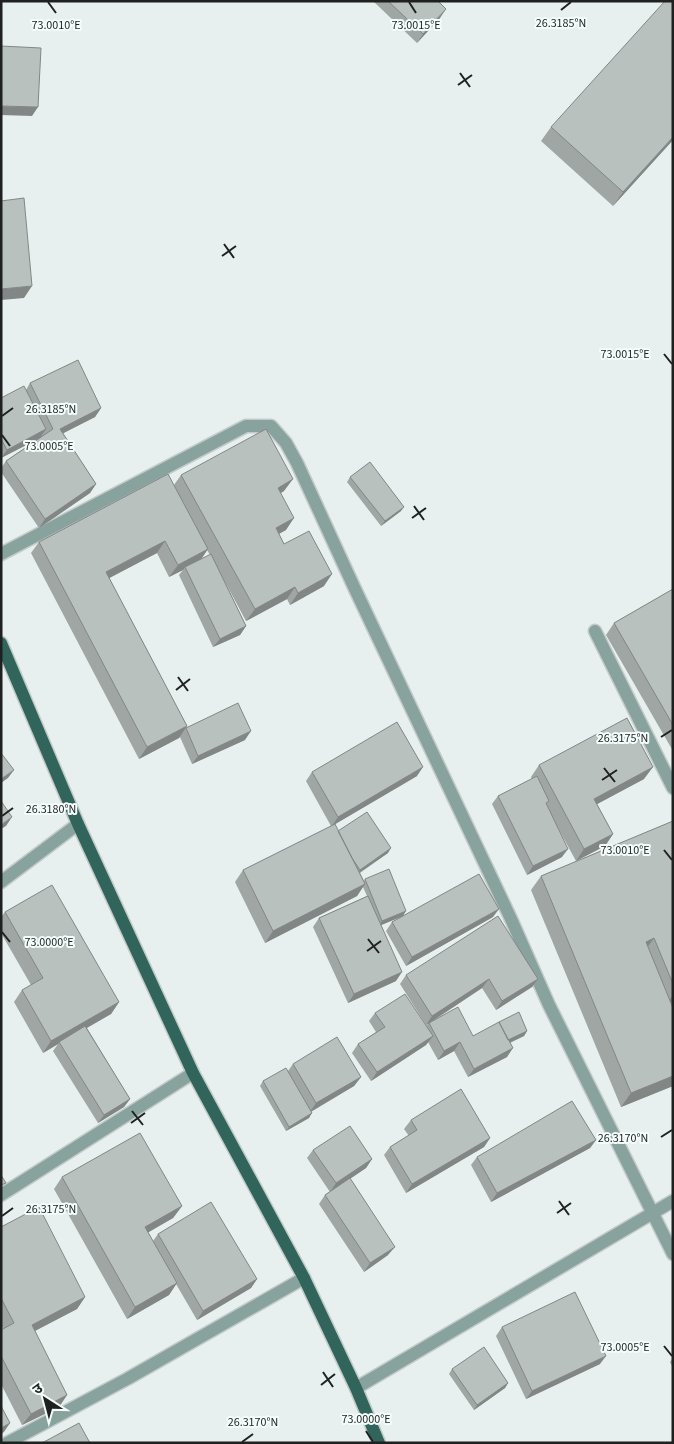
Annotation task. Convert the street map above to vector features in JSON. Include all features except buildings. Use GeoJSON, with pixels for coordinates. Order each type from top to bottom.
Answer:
{"type":"FeatureCollection","features":[{"type":"Feature","properties":{"kind":"main road"},"geometry":{"type":"LineString","coordinates":[[1,643],[78,824],[193,1073],[304,1278],[356,1388],[379,1443]]}},
{"type":"Feature","properties":{"kind":"street"},"geometry":{"type":"LineString","coordinates":[[1,554],[246,426],[271,426],[286,443],[297,463],[511,919],[549,1005],[673,1254]]}},
{"type":"Feature","properties":{"kind":"street"},"geometry":{"type":"LineString","coordinates":[[595,631],[673,788]]}},
{"type":"Feature","properties":{"kind":"street"},"geometry":{"type":"LineString","coordinates":[[1,882],[78,824]]}},
{"type":"Feature","properties":{"kind":"street"},"geometry":{"type":"LineString","coordinates":[[1,1195],[193,1073]]}},
{"type":"Feature","properties":{"kind":"street"},"geometry":{"type":"LineString","coordinates":[[356,1388],[673,1202]]}},
{"type":"Feature","properties":{"kind":"street"},"geometry":{"type":"LineString","coordinates":[[7,1443],[127,1379],[304,1278]]}}]}
